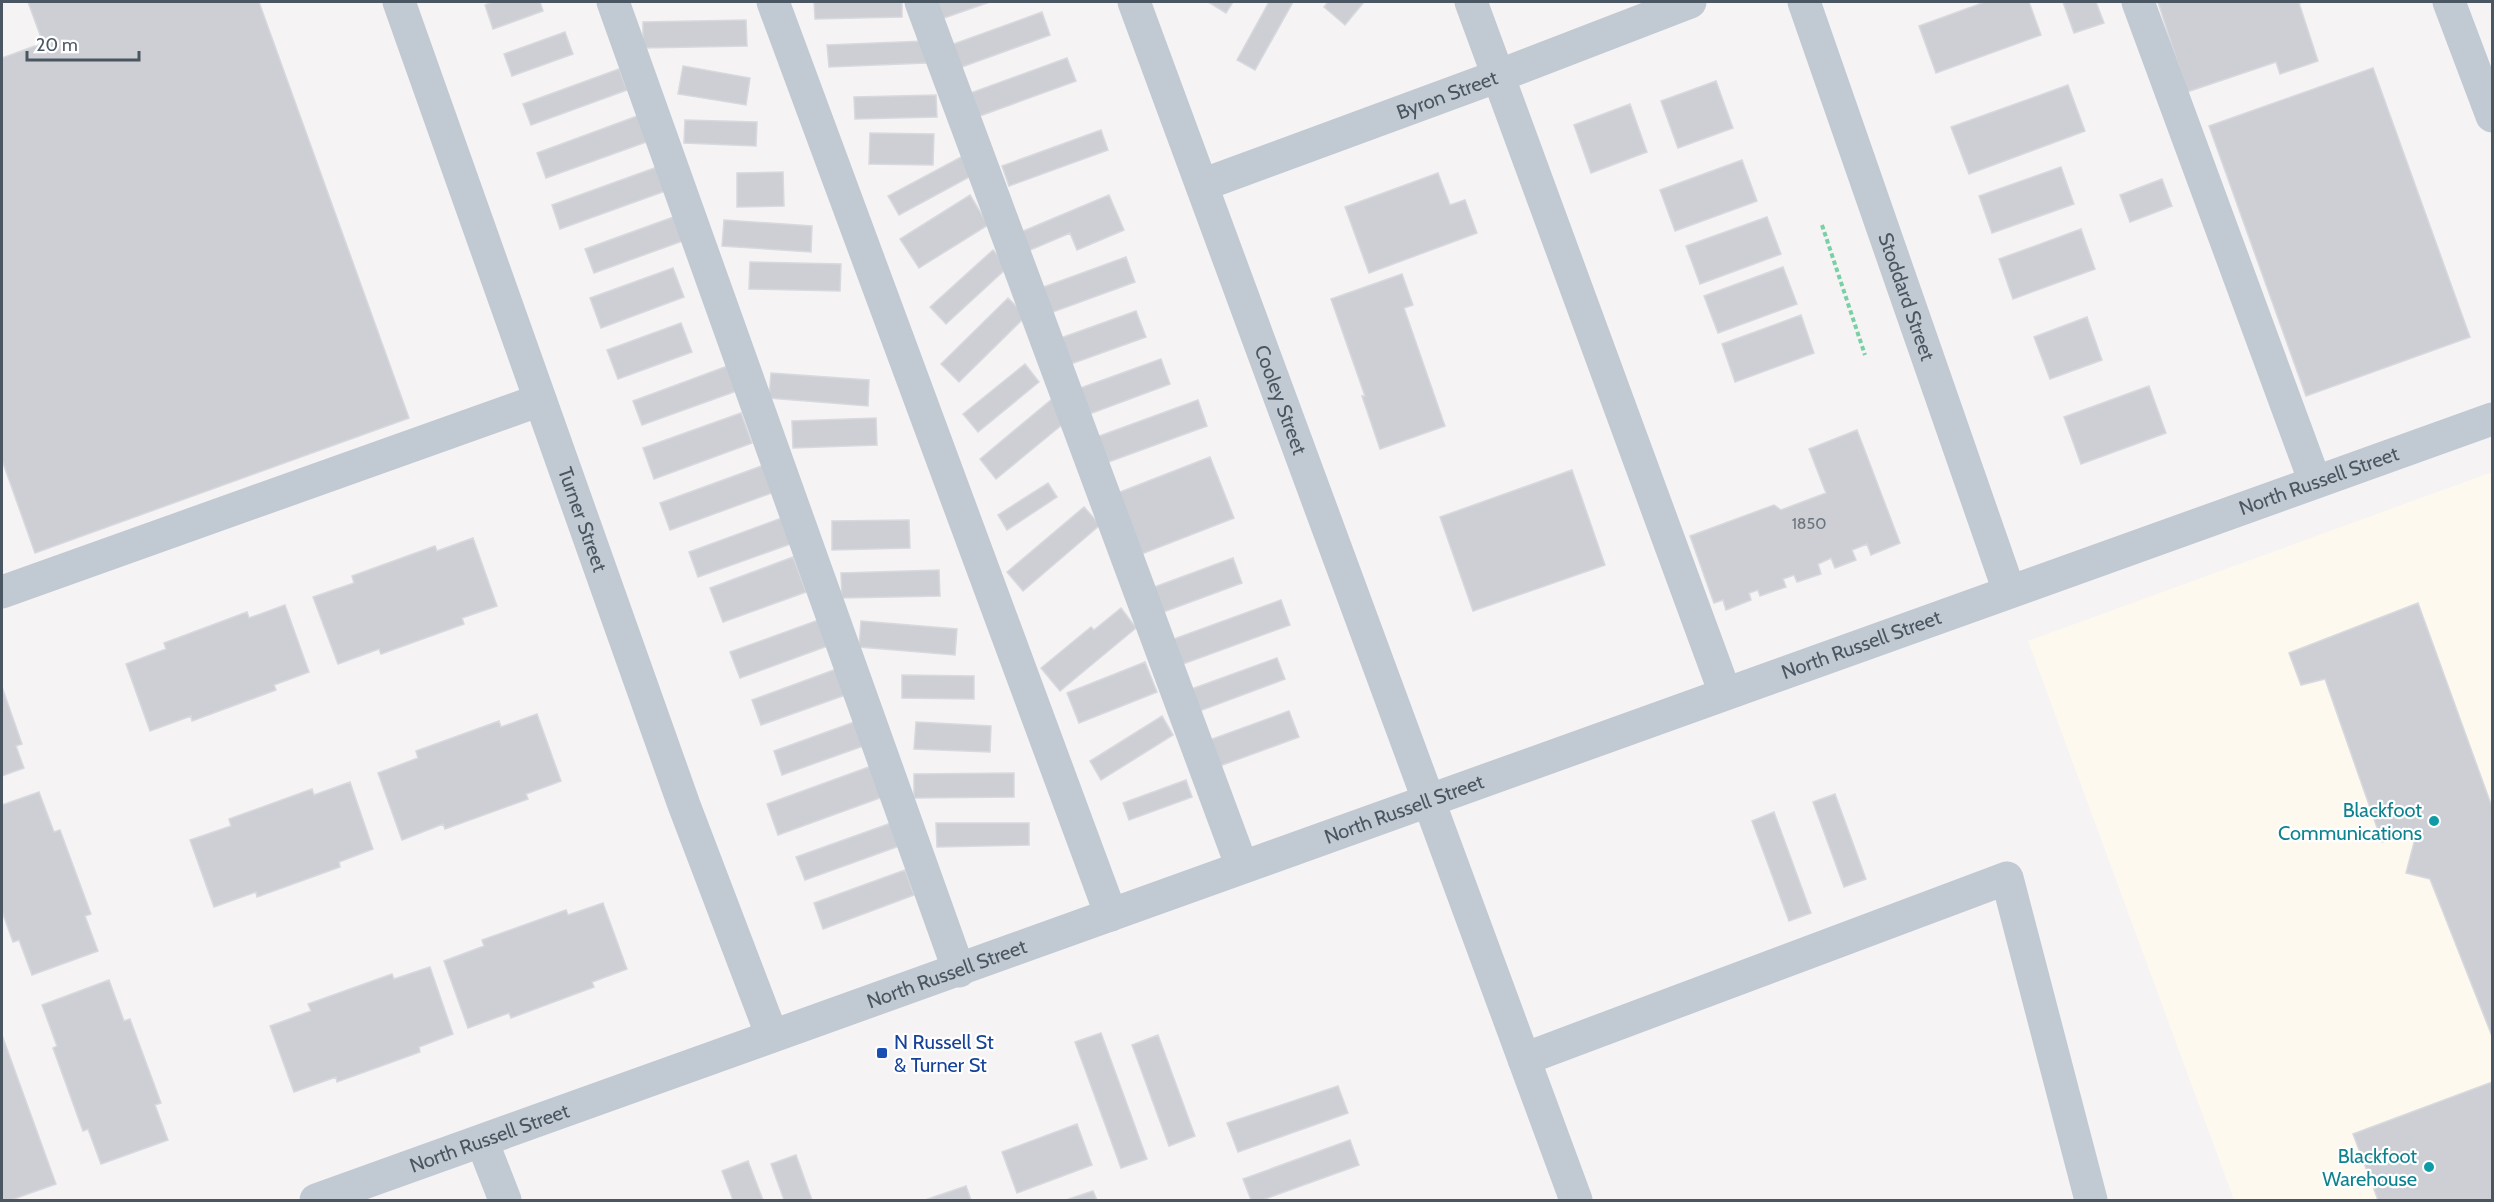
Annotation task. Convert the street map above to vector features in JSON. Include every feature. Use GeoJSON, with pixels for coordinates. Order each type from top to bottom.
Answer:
{"type":"FeatureCollection","features":[{"type":"Feature","properties":{"kind":"street","name":"Turner Street"},"geometry":{"type":"LineString","coordinates":[[399,2],[680,794],[772,1036]]}},
{"type":"Feature","properties":{"kind":"street"},"geometry":{"type":"LineString","coordinates":[[613,2],[959,971]]}},
{"type":"Feature","properties":{"kind":"street"},"geometry":{"type":"LineString","coordinates":[[773,2],[1111,915]]}},
{"type":"Feature","properties":{"kind":"street"},"geometry":{"type":"LineString","coordinates":[[921,2],[1242,867]]}},
{"type":"Feature","properties":{"kind":"street","name":"Cooley Street"},"geometry":{"type":"LineString","coordinates":[[1134,2],[1576,1200]]}},
{"type":"Feature","properties":{"kind":"street"},"geometry":{"type":"LineString","coordinates":[[1471,2],[1725,693]]}},
{"type":"Feature","properties":{"kind":"street","name":"Byron Street"},"geometry":{"type":"LineString","coordinates":[[1202,185],[1498,76],[1690,2]]}},
{"type":"Feature","properties":{"kind":"street","name":"Stoddard Street"},"geometry":{"type":"LineString","coordinates":[[1804,2],[2009,591]]}},
{"type":"Feature","properties":{"kind":"street"},"geometry":{"type":"LineString","coordinates":[[2138,2],[2315,482]]}},
{"type":"Feature","properties":{"kind":"street"},"geometry":{"type":"LineString","coordinates":[[2449,2],[2493,116]]}},
{"type":"Feature","properties":{"kind":"street"},"geometry":{"type":"LineString","coordinates":[[2,592],[540,400]]}},
{"type":"Feature","properties":{"kind":"street","name":"North Russell Street"},"geometry":{"type":"LineString","coordinates":[[316,1200],[959,971],[1428,799],[2493,419]]}},
{"type":"Feature","properties":{"kind":"street"},"geometry":{"type":"LineString","coordinates":[[1524,1059],[2007,878],[2091,1200]]}},
{"type":"Feature","properties":{"kind":"street"},"geometry":{"type":"LineString","coordinates":[[482,1141],[505,1200]]}},
{"type":"Feature","properties":{"kind":"path"},"geometry":{"type":"LineString","coordinates":[[1822,225],[1865,355]]}},
{"type":"Feature","properties":{"kind":"shaded area"},"geometry":{"type":"Polygon","coordinates":[[[2492,472],[2492,1200],[2234,1200],[2028,641],[2492,472]]]}},
{"type":"Feature","properties":{"kind":"building"},"geometry":{"type":"Polygon","coordinates":[[[28,2],[259,2],[409,418],[35,553],[2,460],[2,58],[43,43],[28,2]]]}},
{"type":"Feature","properties":{"kind":"building"},"geometry":{"type":"Polygon","coordinates":[[[493,2],[540,2],[543,11],[493,29],[485,5],[493,2]]]}},
{"type":"Feature","properties":{"kind":"building"},"geometry":{"type":"Polygon","coordinates":[[[814,2],[902,2],[902,17],[815,19],[814,2]]]}},
{"type":"Feature","properties":{"kind":"building"},"geometry":{"type":"Polygon","coordinates":[[[935,2],[990,2],[941,19],[935,2]]]}},
{"type":"Feature","properties":{"kind":"building"},"geometry":{"type":"Polygon","coordinates":[[[1208,2],[1233,2],[1226,13],[1208,2]]]}},
{"type":"Feature","properties":{"kind":"building"},"geometry":{"type":"Polygon","coordinates":[[[1269,2],[1293,2],[1255,70],[1237,60],[1269,2]]]}},
{"type":"Feature","properties":{"kind":"building"},"geometry":{"type":"Polygon","coordinates":[[[1328,2],[1364,2],[1345,25],[1324,7],[1328,2]]]}},
{"type":"Feature","properties":{"kind":"building"},"geometry":{"type":"Polygon","coordinates":[[[1985,2],[2029,2],[2041,35],[1936,73],[1919,26],[1985,2]]]}},
{"type":"Feature","properties":{"kind":"building"},"geometry":{"type":"Polygon","coordinates":[[[2063,2],[2096,2],[2104,23],[2074,33],[2063,2]]]}},
{"type":"Feature","properties":{"kind":"building"},"geometry":{"type":"Polygon","coordinates":[[[2158,2],[2305,2],[2299,3],[2318,61],[2280,74],[2276,62],[2187,92],[2158,2]]]}},
{"type":"Feature","properties":{"kind":"building"},"geometry":{"type":"Polygon","coordinates":[[[1042,12],[1050,35],[959,68],[951,45],[1042,12]]]}},
{"type":"Feature","properties":{"kind":"building"},"geometry":{"type":"Polygon","coordinates":[[[746,20],[747,46],[643,48],[643,22],[746,20]]]}},
{"type":"Feature","properties":{"kind":"building"},"geometry":{"type":"Polygon","coordinates":[[[565,32],[573,54],[512,76],[504,54],[565,32]]]}},
{"type":"Feature","properties":{"kind":"building"},"geometry":{"type":"Polygon","coordinates":[[[925,41],[926,63],[829,67],[827,45],[925,41]]]}},
{"type":"Feature","properties":{"kind":"building"},"geometry":{"type":"Polygon","coordinates":[[[1067,58],[1076,81],[977,117],[968,94],[1067,58]]]}},
{"type":"Feature","properties":{"kind":"building"},"geometry":{"type":"Polygon","coordinates":[[[683,66],[750,78],[746,105],[678,94],[683,66]]]}},
{"type":"Feature","properties":{"kind":"building"},"geometry":{"type":"Polygon","coordinates":[[[2373,68],[2470,337],[2306,396],[2209,126],[2373,68]]]}},
{"type":"Feature","properties":{"kind":"building"},"geometry":{"type":"Polygon","coordinates":[[[619,69],[627,90],[531,125],[523,104],[619,69]]]}},
{"type":"Feature","properties":{"kind":"building"},"geometry":{"type":"Polygon","coordinates":[[[1716,81],[1733,128],[1678,148],[1661,101],[1716,81]]]}},
{"type":"Feature","properties":{"kind":"building"},"geometry":{"type":"Polygon","coordinates":[[[2068,85],[2085,131],[1969,174],[1951,127],[2068,85]]]}},
{"type":"Feature","properties":{"kind":"building"},"geometry":{"type":"Polygon","coordinates":[[[936,95],[937,117],[855,119],[854,97],[936,95]]]}},
{"type":"Feature","properties":{"kind":"building"},"geometry":{"type":"Polygon","coordinates":[[[1630,104],[1647,152],[1591,173],[1574,125],[1630,104]]]}},
{"type":"Feature","properties":{"kind":"building"},"geometry":{"type":"Polygon","coordinates":[[[640,115],[649,141],[546,178],[537,153],[640,115]]]}},
{"type":"Feature","properties":{"kind":"building"},"geometry":{"type":"Polygon","coordinates":[[[685,120],[757,122],[756,146],[684,143],[685,120]]]}},
{"type":"Feature","properties":{"kind":"building"},"geometry":{"type":"Polygon","coordinates":[[[1101,130],[1108,150],[1009,186],[1002,166],[1101,130]]]}},
{"type":"Feature","properties":{"kind":"building"},"geometry":{"type":"Polygon","coordinates":[[[870,133],[934,134],[933,165],[869,164],[870,133]]]}},
{"type":"Feature","properties":{"kind":"building"},"geometry":{"type":"Polygon","coordinates":[[[963,156],[973,175],[899,215],[888,196],[963,156]]]}},
{"type":"Feature","properties":{"kind":"building"},"geometry":{"type":"Polygon","coordinates":[[[1742,160],[1757,201],[1675,231],[1660,190],[1742,160]]]}},
{"type":"Feature","properties":{"kind":"building"},"geometry":{"type":"Polygon","coordinates":[[[660,166],[668,190],[560,229],[552,205],[660,166]]]}},
{"type":"Feature","properties":{"kind":"building"},"geometry":{"type":"Polygon","coordinates":[[[2061,167],[2074,204],[1992,233],[1979,196],[2061,167]]]}},
{"type":"Feature","properties":{"kind":"building"},"geometry":{"type":"Polygon","coordinates":[[[783,172],[784,206],[737,207],[737,173],[783,172]]]}},
{"type":"Feature","properties":{"kind":"building"},"geometry":{"type":"Polygon","coordinates":[[[1438,173],[1450,205],[1465,200],[1477,233],[1369,273],[1345,207],[1438,173]]]}},
{"type":"Feature","properties":{"kind":"building"},"geometry":{"type":"Polygon","coordinates":[[[2162,179],[2172,206],[2130,222],[2120,195],[2162,179]]]}},
{"type":"Feature","properties":{"kind":"building"},"geometry":{"type":"Polygon","coordinates":[[[970,195],[988,225],[919,268],[900,239],[970,195]]]}},
{"type":"Feature","properties":{"kind":"building"},"geometry":{"type":"Polygon","coordinates":[[[1109,195],[1124,230],[1077,250],[1070,233],[1028,251],[1021,232],[1109,195]]]}},
{"type":"Feature","properties":{"kind":"building"},"geometry":{"type":"Polygon","coordinates":[[[679,215],[688,239],[594,273],[585,249],[679,215]]]}},
{"type":"Feature","properties":{"kind":"building"},"geometry":{"type":"Polygon","coordinates":[[[1767,217],[1781,254],[1700,284],[1686,246],[1767,217]]]}},
{"type":"Feature","properties":{"kind":"building"},"geometry":{"type":"Polygon","coordinates":[[[724,220],[812,226],[811,252],[722,246],[724,220]]]}},
{"type":"Feature","properties":{"kind":"building"},"geometry":{"type":"Polygon","coordinates":[[[2081,229],[2095,269],[2013,299],[1999,259],[2081,229]]]}},
{"type":"Feature","properties":{"kind":"building"},"geometry":{"type":"Polygon","coordinates":[[[993,250],[1008,267],[946,324],[930,307],[993,250]]]}},
{"type":"Feature","properties":{"kind":"building"},"geometry":{"type":"Polygon","coordinates":[[[1126,257],[1135,282],[1050,313],[1041,288],[1126,257]]]}},
{"type":"Feature","properties":{"kind":"building"},"geometry":{"type":"Polygon","coordinates":[[[750,262],[841,264],[840,291],[749,289],[750,262]]]}},
{"type":"Feature","properties":{"kind":"building"},"geometry":{"type":"Polygon","coordinates":[[[1783,267],[1797,304],[1718,333],[1704,296],[1783,267]]]}},
{"type":"Feature","properties":{"kind":"building"},"geometry":{"type":"Polygon","coordinates":[[[673,268],[684,297],[601,328],[590,298],[673,268]]]}},
{"type":"Feature","properties":{"kind":"building"},"geometry":{"type":"Polygon","coordinates":[[[1402,274],[1413,305],[1404,308],[1445,426],[1380,449],[1362,396],[1365,396],[1331,299],[1402,274]]]}},
{"type":"Feature","properties":{"kind":"building"},"geometry":{"type":"Polygon","coordinates":[[[1008,298],[1026,316],[959,382],[941,364],[1008,298]]]}},
{"type":"Feature","properties":{"kind":"building"},"geometry":{"type":"Polygon","coordinates":[[[1136,311],[1146,337],[1068,365],[1058,339],[1136,311]]]}},
{"type":"Feature","properties":{"kind":"building"},"geometry":{"type":"Polygon","coordinates":[[[1801,315],[1814,353],[1735,382],[1722,344],[1801,315]]]}},
{"type":"Feature","properties":{"kind":"building"},"geometry":{"type":"Polygon","coordinates":[[[2087,317],[2102,360],[2050,379],[2034,337],[2087,317]]]}},
{"type":"Feature","properties":{"kind":"building"},"geometry":{"type":"Polygon","coordinates":[[[681,323],[692,352],[618,379],[607,350],[681,323]]]}},
{"type":"Feature","properties":{"kind":"building"},"geometry":{"type":"Polygon","coordinates":[[[1161,359],[1170,384],[1084,416],[1075,390],[1161,359]]]}},
{"type":"Feature","properties":{"kind":"building"},"geometry":{"type":"Polygon","coordinates":[[[733,364],[742,389],[642,425],[633,401],[733,364]]]}},
{"type":"Feature","properties":{"kind":"building"},"geometry":{"type":"Polygon","coordinates":[[[1025,364],[1039,382],[978,432],[963,414],[1025,364]]]}},
{"type":"Feature","properties":{"kind":"building"},"geometry":{"type":"Polygon","coordinates":[[[771,373],[869,380],[868,406],[769,398],[771,373]]]}},
{"type":"Feature","properties":{"kind":"building"},"geometry":{"type":"Polygon","coordinates":[[[2149,386],[2166,433],[2081,464],[2064,417],[2149,386]]]}},
{"type":"Feature","properties":{"kind":"building"},"geometry":{"type":"Polygon","coordinates":[[[1052,399],[1069,419],[996,479],[980,459],[1052,399]]]}},
{"type":"Feature","properties":{"kind":"building"},"geometry":{"type":"Polygon","coordinates":[[[1198,400],[1207,426],[1103,464],[1094,438],[1198,400]]]}},
{"type":"Feature","properties":{"kind":"building"},"geometry":{"type":"Polygon","coordinates":[[[741,413],[752,443],[654,479],[643,448],[741,413]]]}},
{"type":"Feature","properties":{"kind":"building"},"geometry":{"type":"Polygon","coordinates":[[[876,418],[877,445],[793,448],[792,421],[876,418]]]}},
{"type":"Feature","properties":{"kind":"building"},"geometry":{"type":"Polygon","coordinates":[[[1857,430],[1900,543],[1871,555],[1867,544],[1852,550],[1856,560],[1835,568],[1831,558],[1818,564],[1821,574],[1797,582],[1794,575],[1783,579],[1786,587],[1760,596],[1758,590],[1749,593],[1751,600],[1726,610],[1723,600],[1714,603],[1690,536],[1774,505],[1781,510],[1826,493],[1809,449],[1857,430]]]}},
{"type":"Feature","properties":{"kind":"building"},"geometry":{"type":"Polygon","coordinates":[[[1210,457],[1234,518],[1139,555],[1115,494],[1210,457]]]}},
{"type":"Feature","properties":{"kind":"building"},"geometry":{"type":"Polygon","coordinates":[[[767,464],[777,491],[670,530],[660,503],[767,464]]]}},
{"type":"Feature","properties":{"kind":"building"},"geometry":{"type":"Polygon","coordinates":[[[1572,470],[1605,565],[1473,611],[1440,517],[1572,470]]]}},
{"type":"Feature","properties":{"kind":"building"},"geometry":{"type":"Polygon","coordinates":[[[1048,483],[1057,497],[1007,530],[998,515],[1048,483]]]}},
{"type":"Feature","properties":{"kind":"building"},"geometry":{"type":"Polygon","coordinates":[[[1084,507],[1100,525],[1023,591],[1007,572],[1084,507]]]}},
{"type":"Feature","properties":{"kind":"building"},"geometry":{"type":"Polygon","coordinates":[[[787,516],[796,542],[698,577],[689,552],[787,516]]]}},
{"type":"Feature","properties":{"kind":"building"},"geometry":{"type":"Polygon","coordinates":[[[909,520],[910,548],[832,550],[832,521],[909,520]]]}},
{"type":"Feature","properties":{"kind":"building"},"geometry":{"type":"Polygon","coordinates":[[[473,538],[497,606],[462,618],[464,624],[381,654],[379,649],[338,664],[313,597],[354,583],[352,576],[435,546],[437,551],[473,538]]]}},
{"type":"Feature","properties":{"kind":"building"},"geometry":{"type":"Polygon","coordinates":[[[793,557],[806,592],[723,622],[710,588],[793,557]]]}},
{"type":"Feature","properties":{"kind":"building"},"geometry":{"type":"Polygon","coordinates":[[[1233,558],[1242,583],[1158,614],[1149,589],[1233,558]]]}},
{"type":"Feature","properties":{"kind":"building"},"geometry":{"type":"Polygon","coordinates":[[[939,570],[940,596],[842,598],[841,573],[939,570]]]}},
{"type":"Feature","properties":{"kind":"building"},"geometry":{"type":"Polygon","coordinates":[[[1281,600],[1290,625],[1172,668],[1163,643],[1281,600]]]}},
{"type":"Feature","properties":{"kind":"building","name":"Blackfoot Communications"},"geometry":{"type":"Polygon","coordinates":[[[2418,603],[2492,807],[2492,1036],[2430,879],[2406,873],[2416,835],[2382,842],[2325,679],[2301,685],[2289,653],[2418,603]]]}},
{"type":"Feature","properties":{"kind":"building"},"geometry":{"type":"Polygon","coordinates":[[[285,605],[309,672],[274,685],[276,690],[192,721],[191,716],[150,731],[126,664],[166,649],[164,643],[247,612],[249,618],[285,605]]]}},
{"type":"Feature","properties":{"kind":"building"},"geometry":{"type":"Polygon","coordinates":[[[1121,608],[1136,628],[1060,691],[1041,668],[1091,627],[1094,630],[1121,608]]]}},
{"type":"Feature","properties":{"kind":"building"},"geometry":{"type":"Polygon","coordinates":[[[824,618],[833,644],[740,678],[730,652],[824,618]]]}},
{"type":"Feature","properties":{"kind":"building"},"geometry":{"type":"Polygon","coordinates":[[[861,621],[957,629],[955,655],[859,647],[861,621]]]}},
{"type":"Feature","properties":{"kind":"building"},"geometry":{"type":"Polygon","coordinates":[[[1277,658],[1285,679],[1194,713],[1186,691],[1277,658]]]}},
{"type":"Feature","properties":{"kind":"building"},"geometry":{"type":"Polygon","coordinates":[[[1145,662],[1157,692],[1079,723],[1067,693],[1145,662]]]}},
{"type":"Feature","properties":{"kind":"building"},"geometry":{"type":"Polygon","coordinates":[[[842,667],[851,693],[761,725],[752,700],[842,667]]]}},
{"type":"Feature","properties":{"kind":"building"},"geometry":{"type":"Polygon","coordinates":[[[902,675],[974,676],[974,699],[902,698],[902,675]]]}},
{"type":"Feature","properties":{"kind":"building"},"geometry":{"type":"Polygon","coordinates":[[[2,687],[22,744],[16,746],[24,768],[2,776],[2,687]]]}},
{"type":"Feature","properties":{"kind":"building"},"geometry":{"type":"Polygon","coordinates":[[[1289,711],[1299,737],[1217,767],[1207,741],[1289,711]]]}},
{"type":"Feature","properties":{"kind":"building"},"geometry":{"type":"Polygon","coordinates":[[[537,714],[561,781],[526,794],[528,799],[445,829],[443,824],[402,840],[378,773],[418,758],[416,751],[499,721],[501,727],[537,714]]]}},
{"type":"Feature","properties":{"kind":"building"},"geometry":{"type":"Polygon","coordinates":[[[1162,716],[1173,735],[1101,780],[1090,761],[1162,716]]]}},
{"type":"Feature","properties":{"kind":"building"},"geometry":{"type":"Polygon","coordinates":[[[857,721],[866,745],[782,775],[774,751],[857,721]]]}},
{"type":"Feature","properties":{"kind":"building"},"geometry":{"type":"Polygon","coordinates":[[[916,722],[991,726],[990,752],[914,749],[916,722]]]}},
{"type":"Feature","properties":{"kind":"building"},"geometry":{"type":"Polygon","coordinates":[[[877,764],[888,795],[778,835],[767,804],[877,764]]]}},
{"type":"Feature","properties":{"kind":"building"},"geometry":{"type":"Polygon","coordinates":[[[1014,773],[1014,797],[914,798],[914,774],[1014,773]]]}},
{"type":"Feature","properties":{"kind":"building"},"geometry":{"type":"Polygon","coordinates":[[[1186,780],[1192,797],[1129,820],[1123,803],[1186,780]]]}},
{"type":"Feature","properties":{"kind":"building"},"geometry":{"type":"Polygon","coordinates":[[[350,782],[373,849],[339,862],[340,867],[257,897],[256,892],[214,907],[190,840],[231,826],[229,819],[312,789],[314,795],[350,782]]]}},
{"type":"Feature","properties":{"kind":"building"},"geometry":{"type":"Polygon","coordinates":[[[39,792],[54,832],[60,830],[91,914],[85,916],[98,951],[32,975],[19,940],[13,942],[2,911],[2,805],[39,792]]]}},
{"type":"Feature","properties":{"kind":"building"},"geometry":{"type":"Polygon","coordinates":[[[1835,794],[1866,879],[1844,887],[1813,802],[1835,794]]]}},
{"type":"Feature","properties":{"kind":"building"},"geometry":{"type":"Polygon","coordinates":[[[1774,812],[1811,913],[1789,921],[1752,821],[1774,812]]]}},
{"type":"Feature","properties":{"kind":"building"},"geometry":{"type":"Polygon","coordinates":[[[894,822],[902,845],[805,880],[796,857],[894,822]]]}},
{"type":"Feature","properties":{"kind":"building"},"geometry":{"type":"Polygon","coordinates":[[[936,823],[1029,823],[1029,845],[937,847],[936,823]]]}},
{"type":"Feature","properties":{"kind":"building"},"geometry":{"type":"Polygon","coordinates":[[[905,870],[914,895],[823,929],[814,903],[905,870]]]}},
{"type":"Feature","properties":{"kind":"building"},"geometry":{"type":"Polygon","coordinates":[[[603,903],[627,969],[592,982],[594,987],[511,1018],[509,1013],[468,1028],[444,961],[484,946],[482,940],[566,910],[568,915],[603,903]]]}},
{"type":"Feature","properties":{"kind":"building"},"geometry":{"type":"Polygon","coordinates":[[[430,967],[453,1034],[419,1047],[420,1052],[337,1082],[336,1077],[294,1092],[270,1026],[311,1011],[308,1004],[392,974],[394,979],[430,967]]]}},
{"type":"Feature","properties":{"kind":"building"},"geometry":{"type":"Polygon","coordinates":[[[109,980],[124,1021],[130,1019],[161,1103],[155,1105],[168,1140],[101,1164],[88,1129],[83,1131],[53,1048],[57,1046],[42,1005],[109,980]]]}},
{"type":"Feature","properties":{"kind":"building"},"geometry":{"type":"Polygon","coordinates":[[[1101,1033],[1147,1159],[1121,1168],[1075,1042],[1101,1033]]]}},
{"type":"Feature","properties":{"kind":"building"},"geometry":{"type":"Polygon","coordinates":[[[2,1035],[56,1184],[11,1200],[2,1200],[2,1035]]]}},
{"type":"Feature","properties":{"kind":"building"},"geometry":{"type":"Polygon","coordinates":[[[1158,1035],[1195,1136],[1169,1146],[1132,1045],[1158,1035]]]}},
{"type":"Feature","properties":{"kind":"building","name":"Blackfoot Warehouse"},"geometry":{"type":"Polygon","coordinates":[[[2492,1082],[2492,1200],[2378,1200],[2353,1134],[2492,1082]]]}},
{"type":"Feature","properties":{"kind":"building"},"geometry":{"type":"Polygon","coordinates":[[[1338,1086],[1348,1113],[1238,1152],[1227,1123],[1338,1086]]]}},
{"type":"Feature","properties":{"kind":"building"},"geometry":{"type":"Polygon","coordinates":[[[1077,1124],[1092,1165],[1017,1193],[1002,1152],[1077,1124]]]}},
{"type":"Feature","properties":{"kind":"building"},"geometry":{"type":"Polygon","coordinates":[[[1350,1140],[1359,1165],[1262,1200],[1251,1200],[1243,1179],[1350,1140]]]}},
{"type":"Feature","properties":{"kind":"building"},"geometry":{"type":"Polygon","coordinates":[[[796,1155],[812,1200],[784,1200],[771,1164],[796,1155]]]}},
{"type":"Feature","properties":{"kind":"building"},"geometry":{"type":"Polygon","coordinates":[[[748,1161],[763,1200],[733,1200],[722,1171],[748,1161]]]}},
{"type":"Feature","properties":{"kind":"building"},"geometry":{"type":"Polygon","coordinates":[[[966,1186],[971,1200],[925,1200],[966,1186]]]}},
{"type":"Feature","properties":{"kind":"building"},"geometry":{"type":"Polygon","coordinates":[[[1093,1191],[1097,1200],[1066,1200],[1093,1191]]]}},
{"type":"Feature","properties":{"kind":"place","name":"Blackfoot Communications"},"geometry":{"type":"Point","coordinates":[2434,821]}},
{"type":"Feature","properties":{"kind":"place","name":"N Russell St & Turner St"},"geometry":{"type":"Point","coordinates":[882,1053]}},
{"type":"Feature","properties":{"kind":"place","name":"Blackfoot Warehouse"},"geometry":{"type":"Point","coordinates":[2429,1167]}}]}
